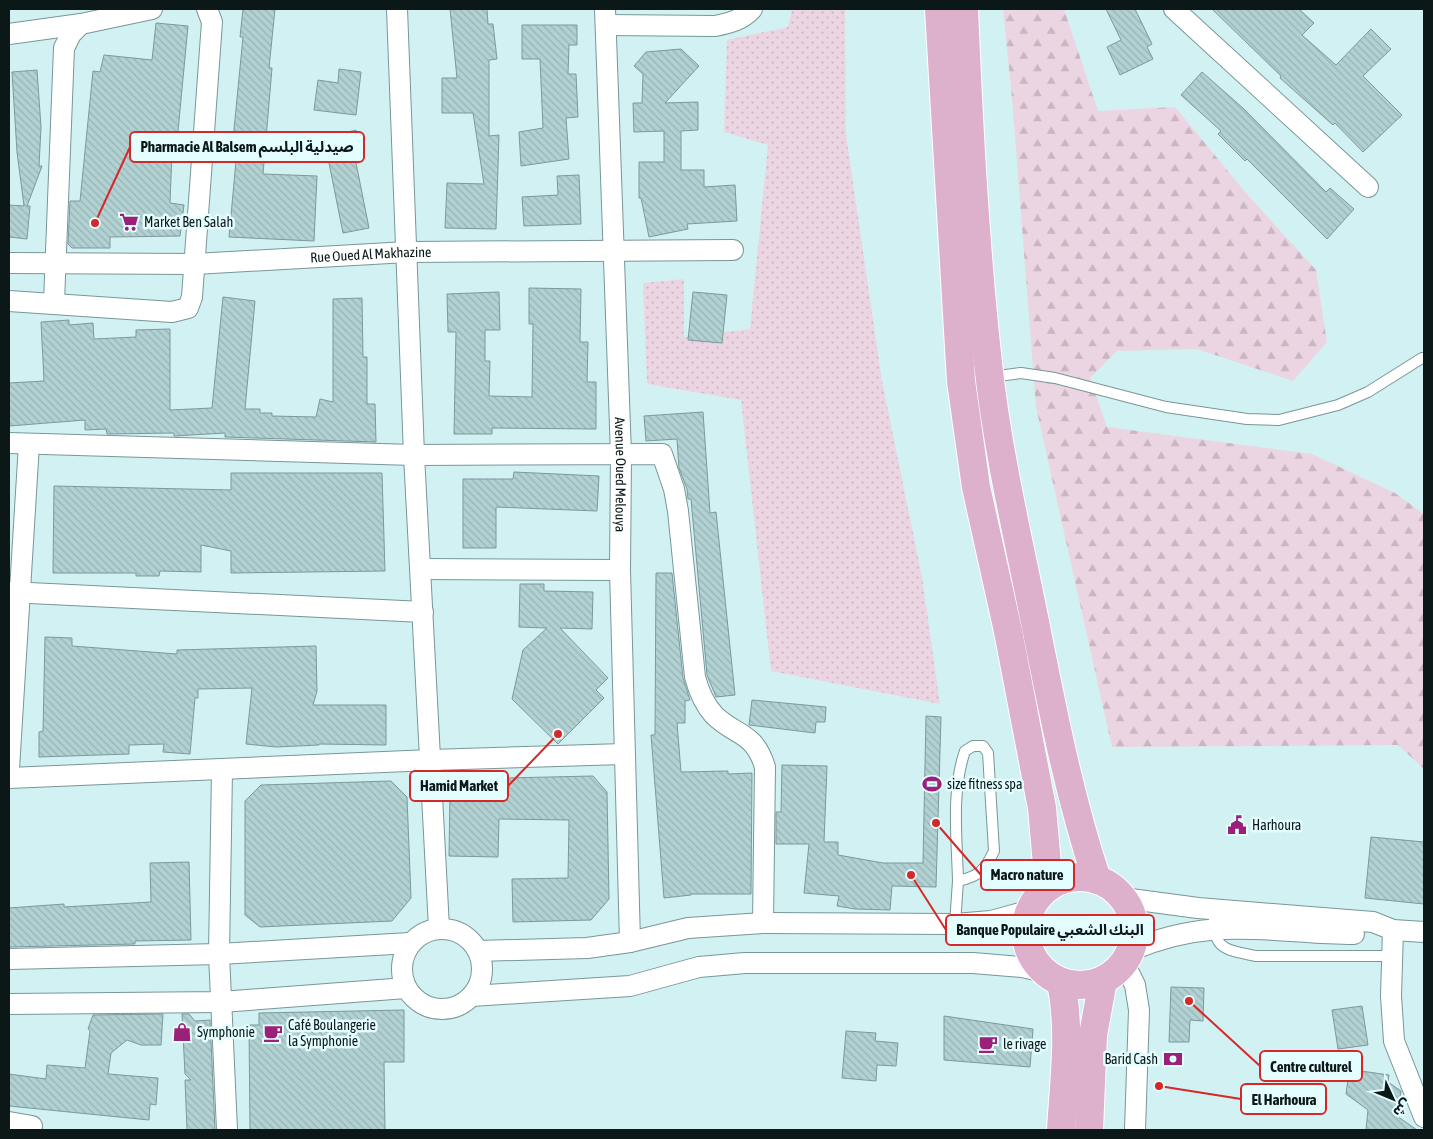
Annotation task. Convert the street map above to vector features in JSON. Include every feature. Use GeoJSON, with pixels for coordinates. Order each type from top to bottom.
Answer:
{"type":"FeatureCollection","features":[{"type":"Feature","properties":{"kind":"main road"},"geometry":{"type":"LineString","coordinates":[[939,9],[961,381],[976,487],[1008,631],[1042,808],[1049,887]]}},
{"type":"Feature","properties":{"kind":"main road"},"geometry":{"type":"LineString","coordinates":[[964,9],[971,169],[990,377],[1062,764],[1097,880]]}},
{"type":"Feature","properties":{"kind":"main road"},"geometry":{"type":"LineString","coordinates":[[1061,1130],[1067,1041],[1065,1000],[1053,977],[1030,950],[1027,923],[1031,910],[1039,897],[1049,887],[1064,880],[1080,877],[1097,880],[1111,887],[1123,898],[1130,910],[1134,923],[1134,937],[1119,965],[1093,1035],[1089,1130]]}},
{"type":"Feature","properties":{"kind":"main road"},"geometry":{"type":"LineString","coordinates":[[1053,977],[1075,985],[1090,984],[1119,965]]}},
{"type":"Feature","properties":{"kind":"street"},"geometry":{"type":"LineString","coordinates":[[9,34],[81,24],[152,9]]}},
{"type":"Feature","properties":{"kind":"street"},"geometry":{"type":"LineString","coordinates":[[9,301],[54,302],[172,312],[188,308],[192,297],[195,264],[212,22],[207,9]]}},
{"type":"Feature","properties":{"kind":"street"},"geometry":{"type":"LineString","coordinates":[[397,9],[414,455],[439,928]]}},
{"type":"Feature","properties":{"kind":"street"},"geometry":{"type":"LineString","coordinates":[[606,17],[715,26],[732,23],[745,16],[752,9]]}},
{"type":"Feature","properties":{"kind":"street"},"geometry":{"type":"LineString","coordinates":[[1174,9],[1368,187]]}},
{"type":"Feature","properties":{"kind":"street","name":"Avenue Oued Melouya"},"geometry":{"type":"LineString","coordinates":[[606,17],[621,455],[620,570],[630,942]]}},
{"type":"Feature","properties":{"kind":"street"},"geometry":{"type":"LineString","coordinates":[[54,302],[64,48],[72,34],[81,24]]}},
{"type":"Feature","properties":{"kind":"street","name":"Rue Oued Al Makhazine"},"geometry":{"type":"LineString","coordinates":[[9,263],[195,264],[407,252],[733,250]]}},
{"type":"Feature","properties":{"kind":"street"},"geometry":{"type":"LineString","coordinates":[[9,443],[414,455],[662,454],[674,489],[678,511],[695,677],[699,695],[715,716],[739,731],[753,744],[763,760],[766,800],[763,923]]}},
{"type":"Feature","properties":{"kind":"street"},"geometry":{"type":"LineString","coordinates":[[9,769],[15,592],[29,444]]}},
{"type":"Feature","properties":{"kind":"street"},"geometry":{"type":"LineString","coordinates":[[421,569],[620,570]]}},
{"type":"Feature","properties":{"kind":"street"},"geometry":{"type":"LineString","coordinates":[[15,592],[423,612]]}},
{"type":"Feature","properties":{"kind":"street"},"geometry":{"type":"LineString","coordinates":[[9,778],[431,760],[624,754]]}},
{"type":"Feature","properties":{"kind":"street"},"geometry":{"type":"LineString","coordinates":[[222,770],[219,954],[227,1130]]}},
{"type":"Feature","properties":{"kind":"street"},"geometry":{"type":"LineString","coordinates":[[1123,898],[1214,919],[1351,927],[1373,922],[1393,930],[1424,932]]}},
{"type":"Feature","properties":{"kind":"street"},"geometry":{"type":"LineString","coordinates":[[478,951],[587,948],[630,942],[688,928],[763,923],[954,924],[991,921],[1031,910]]}},
{"type":"Feature","properties":{"kind":"street"},"geometry":{"type":"LineString","coordinates":[[1135,1130],[1139,1010],[1135,985],[1119,965],[1165,937],[1214,919]]}},
{"type":"Feature","properties":{"kind":"street"},"geometry":{"type":"LineString","coordinates":[[439,928],[453,930],[465,935],[478,951],[482,971],[479,984],[472,996],[456,1006],[437,1009],[425,1005],[414,998],[406,988],[402,973],[403,957],[410,943],[423,933],[439,928]]}},
{"type":"Feature","properties":{"kind":"street"},"geometry":{"type":"LineString","coordinates":[[1393,930],[1391,996],[1394,1041],[1424,1117]]}},
{"type":"Feature","properties":{"kind":"street"},"geometry":{"type":"LineString","coordinates":[[9,959],[219,954],[410,943]]}},
{"type":"Feature","properties":{"kind":"street"},"geometry":{"type":"LineString","coordinates":[[472,996],[630,986],[699,967],[745,963],[973,963],[1022,967],[1053,977]]}},
{"type":"Feature","properties":{"kind":"street"},"geometry":{"type":"LineString","coordinates":[[9,1004],[221,1002],[406,988]]}},
{"type":"Feature","properties":{"kind":"street"},"geometry":{"type":"LineString","coordinates":[[9,1122],[32,1126]]}},
{"type":"Feature","properties":{"kind":"lane"},"geometry":{"type":"LineString","coordinates":[[990,377],[1021,373],[1055,378],[1166,407],[1247,419],[1279,420],[1309,414],[1345,402],[1368,392],[1422,358]]}},
{"type":"Feature","properties":{"kind":"lane"},"geometry":{"type":"LineString","coordinates":[[954,924],[958,882],[957,801],[961,763],[965,750],[973,746],[982,746],[988,753],[994,851],[988,866],[980,873],[958,882]]}},
{"type":"Feature","properties":{"kind":"lane"},"geometry":{"type":"LineString","coordinates":[[1214,919],[1216,939],[1224,947],[1256,956],[1392,956]]}},
{"type":"Feature","properties":{"kind":"green space"},"geometry":{"type":"Polygon","coordinates":[[[792,9],[845,9],[846,135],[882,381],[922,577],[940,704],[771,671],[741,400],[647,384],[643,283],[684,279],[684,337],[750,329],[768,145],[724,132],[727,40],[788,27],[792,9]]]}},
{"type":"Feature","properties":{"kind":"green space"},"geometry":{"type":"Polygon","coordinates":[[[1003,9],[1064,9],[1098,111],[1175,107],[1246,193],[1316,270],[1327,342],[1293,381],[1197,349],[1117,351],[1090,378],[1107,427],[1312,454],[1395,493],[1424,514],[1424,769],[1398,745],[1112,747],[1036,407],[1012,98],[1003,9]]]}},
{"type":"Feature","properties":{"kind":"building"},"geometry":{"type":"Polygon","coordinates":[[[243,9],[275,9],[269,68],[272,68],[263,174],[317,176],[314,241],[229,237],[237,150],[232,150],[243,37],[240,37],[243,9]]]}},
{"type":"Feature","properties":{"kind":"building"},"geometry":{"type":"Polygon","coordinates":[[[450,9],[487,9],[488,24],[493,24],[497,59],[489,60],[489,136],[499,135],[496,229],[445,228],[447,183],[484,184],[473,113],[442,113],[442,78],[457,78],[450,9]]]}},
{"type":"Feature","properties":{"kind":"building"},"geometry":{"type":"Polygon","coordinates":[[[1106,9],[1135,9],[1152,44],[1147,47],[1153,59],[1120,75],[1107,47],[1121,40],[1106,9]]]}},
{"type":"Feature","properties":{"kind":"building"},"geometry":{"type":"Polygon","coordinates":[[[1212,9],[1299,9],[1314,23],[1302,35],[1336,65],[1371,29],[1391,49],[1363,76],[1402,115],[1363,152],[1335,123],[1333,125],[1280,78],[1281,76],[1212,9]]]}},
{"type":"Feature","properties":{"kind":"building"},"geometry":{"type":"Polygon","coordinates":[[[156,23],[188,26],[176,152],[172,152],[170,203],[184,205],[180,236],[110,237],[110,248],[72,248],[68,244],[70,201],[80,201],[93,71],[100,72],[104,55],[152,60],[156,23]]]}},
{"type":"Feature","properties":{"kind":"building"},"geometry":{"type":"Polygon","coordinates":[[[522,25],[577,25],[577,45],[569,45],[568,74],[576,74],[578,117],[566,118],[569,159],[521,166],[519,132],[543,128],[540,59],[522,59],[522,25]]]}},
{"type":"Feature","properties":{"kind":"building"},"geometry":{"type":"Polygon","coordinates":[[[681,49],[699,66],[665,103],[698,102],[698,130],[681,131],[681,170],[704,170],[704,187],[735,185],[737,221],[687,224],[688,229],[649,237],[641,198],[639,198],[639,162],[664,162],[664,131],[634,132],[633,103],[642,103],[643,74],[634,66],[646,52],[681,49]]]}},
{"type":"Feature","properties":{"kind":"building"},"geometry":{"type":"Polygon","coordinates":[[[339,69],[361,72],[356,115],[314,110],[318,80],[338,83],[339,69]]]}},
{"type":"Feature","properties":{"kind":"building"},"geometry":{"type":"Polygon","coordinates":[[[37,70],[41,127],[39,166],[42,166],[27,206],[30,206],[27,239],[9,237],[9,205],[24,206],[17,152],[12,72],[37,70]]]}},
{"type":"Feature","properties":{"kind":"building"},"geometry":{"type":"Polygon","coordinates":[[[1202,72],[1244,109],[1326,192],[1330,188],[1354,209],[1327,239],[1247,159],[1245,161],[1218,134],[1221,131],[1181,95],[1202,72]]]}},
{"type":"Feature","properties":{"kind":"building"},"geometry":{"type":"Polygon","coordinates":[[[356,130],[362,157],[355,158],[369,228],[343,233],[324,138],[356,130]]]}},
{"type":"Feature","properties":{"kind":"building"},"geometry":{"type":"Polygon","coordinates":[[[579,175],[581,224],[524,226],[522,197],[558,195],[557,176],[579,175]]]}},
{"type":"Feature","properties":{"kind":"building"},"geometry":{"type":"Polygon","coordinates":[[[529,288],[581,289],[580,342],[588,342],[587,382],[596,382],[596,429],[492,428],[492,434],[454,434],[456,332],[448,332],[447,294],[499,292],[500,330],[485,330],[485,361],[490,361],[489,396],[532,397],[533,324],[529,324],[529,288]]]}},
{"type":"Feature","properties":{"kind":"building"},"geometry":{"type":"Polygon","coordinates":[[[693,292],[727,295],[722,343],[688,340],[693,292]]]}},
{"type":"Feature","properties":{"kind":"building"},"geometry":{"type":"Polygon","coordinates":[[[223,297],[255,301],[245,409],[260,409],[260,413],[272,413],[272,416],[316,417],[320,399],[333,402],[333,299],[362,298],[363,357],[367,357],[367,404],[375,404],[376,442],[225,437],[225,433],[174,436],[174,433],[107,434],[106,429],[85,430],[85,420],[9,426],[9,383],[44,381],[41,322],[69,320],[69,325],[93,323],[94,339],[136,337],[136,330],[170,329],[170,410],[212,408],[223,297]]]}},
{"type":"Feature","properties":{"kind":"building"},"geometry":{"type":"Polygon","coordinates":[[[703,412],[710,513],[716,512],[735,695],[716,697],[707,675],[691,499],[688,499],[687,489],[679,468],[677,439],[646,441],[644,416],[703,412]]]}},
{"type":"Feature","properties":{"kind":"building"},"geometry":{"type":"Polygon","coordinates":[[[514,472],[599,476],[597,511],[496,507],[496,548],[463,548],[463,479],[513,479],[514,472]]]}},
{"type":"Feature","properties":{"kind":"building"},"geometry":{"type":"Polygon","coordinates":[[[231,473],[382,473],[385,571],[231,573],[231,551],[201,545],[201,572],[160,571],[159,576],[136,576],[136,573],[53,573],[54,486],[231,490],[231,473]]]}},
{"type":"Feature","properties":{"kind":"building"},"geometry":{"type":"Polygon","coordinates":[[[656,573],[672,573],[683,678],[690,700],[685,701],[685,723],[677,723],[681,772],[728,771],[728,774],[752,773],[751,894],[691,894],[664,898],[651,735],[655,735],[656,573]]]}},
{"type":"Feature","properties":{"kind":"building"},"geometry":{"type":"Polygon","coordinates":[[[520,584],[544,584],[544,591],[593,592],[592,629],[560,628],[608,678],[596,690],[604,698],[558,744],[512,699],[523,650],[547,628],[519,627],[520,584]]]}},
{"type":"Feature","properties":{"kind":"building"},"geometry":{"type":"Polygon","coordinates":[[[45,637],[72,638],[72,646],[177,654],[177,650],[316,646],[317,691],[313,705],[386,705],[386,745],[319,744],[276,747],[246,744],[252,688],[198,689],[198,698],[195,698],[190,754],[163,752],[164,744],[129,745],[129,754],[39,757],[39,732],[43,731],[45,637]]]}},
{"type":"Feature","properties":{"kind":"building"},"geometry":{"type":"Polygon","coordinates":[[[752,700],[826,707],[825,722],[816,722],[815,733],[749,725],[752,700]]]}},
{"type":"Feature","properties":{"kind":"building"},"geometry":{"type":"Polygon","coordinates":[[[926,716],[941,717],[936,887],[892,886],[890,910],[855,909],[837,906],[839,896],[804,893],[809,844],[776,844],[776,812],[781,812],[782,765],[827,766],[824,842],[838,842],[838,855],[883,863],[923,863],[926,716]]]}},
{"type":"Feature","properties":{"kind":"building"},"geometry":{"type":"Polygon","coordinates":[[[593,776],[607,792],[609,899],[591,920],[513,922],[512,879],[568,878],[569,820],[499,819],[498,857],[449,856],[450,792],[462,779],[593,776]]]}},
{"type":"Feature","properties":{"kind":"building"},"geometry":{"type":"Polygon","coordinates":[[[391,781],[407,797],[411,898],[392,921],[260,927],[245,915],[245,801],[261,785],[391,781]]]}},
{"type":"Feature","properties":{"kind":"building"},"geometry":{"type":"Polygon","coordinates":[[[1371,837],[1424,842],[1424,904],[1365,898],[1371,837]]]}},
{"type":"Feature","properties":{"kind":"building"},"geometry":{"type":"Polygon","coordinates":[[[189,862],[191,940],[135,941],[135,944],[9,947],[9,908],[64,904],[64,907],[151,902],[150,863],[189,862]]]}},
{"type":"Feature","properties":{"kind":"building"},"geometry":{"type":"Polygon","coordinates":[[[1171,987],[1204,988],[1203,1021],[1190,1020],[1189,1042],[1169,1042],[1171,987]]]}},
{"type":"Feature","properties":{"kind":"building"},"geometry":{"type":"Polygon","coordinates":[[[1362,1006],[1368,1045],[1338,1049],[1332,1010],[1362,1006]]]}},
{"type":"Feature","properties":{"kind":"building"},"geometry":{"type":"Polygon","coordinates":[[[404,1010],[404,1062],[384,1062],[385,1130],[250,1130],[249,1025],[259,1025],[259,1013],[404,1010]]]}},
{"type":"Feature","properties":{"kind":"building"},"geometry":{"type":"Polygon","coordinates":[[[163,1014],[161,1045],[141,1045],[127,1040],[111,1053],[108,1074],[158,1078],[156,1105],[150,1104],[149,1120],[9,1106],[9,1074],[46,1079],[47,1065],[85,1068],[90,1031],[88,1029],[93,1015],[163,1014]]]}},
{"type":"Feature","properties":{"kind":"building"},"geometry":{"type":"Polygon","coordinates":[[[182,1014],[189,1014],[195,1021],[210,1020],[215,1130],[187,1130],[185,1080],[191,1080],[185,1074],[182,1014]]]}},
{"type":"Feature","properties":{"kind":"building","name":"le rivage"},"geometry":{"type":"Polygon","coordinates":[[[944,1016],[1033,1029],[1030,1067],[944,1060],[944,1016]]]}},
{"type":"Feature","properties":{"kind":"building"},"geometry":{"type":"Polygon","coordinates":[[[846,1031],[876,1033],[875,1041],[898,1043],[896,1066],[877,1065],[876,1081],[842,1078],[846,1031]]]}},
{"type":"Feature","properties":{"kind":"building"},"geometry":{"type":"Polygon","coordinates":[[[1354,1070],[1389,1075],[1388,1082],[1401,1091],[1397,1116],[1417,1130],[1366,1130],[1368,1110],[1346,1094],[1348,1079],[1354,1070]]]}},
{"type":"Feature","properties":{"kind":"place","name":"Market Ben Salah"},"geometry":{"type":"Point","coordinates":[129,222]}},
{"type":"Feature","properties":{"kind":"place","name":"Pharmacie Al Balsem صيدلية البلسم"},"geometry":{"type":"Point","coordinates":[95,223]}},
{"type":"Feature","properties":{"kind":"place","name":"Hamid Market"},"geometry":{"type":"Point","coordinates":[558,734]}},
{"type":"Feature","properties":{"kind":"place","name":"size fitness spa"},"geometry":{"type":"Point","coordinates":[932,784]}},
{"type":"Feature","properties":{"kind":"place","name":"Macro nature"},"geometry":{"type":"Point","coordinates":[936,823]}},
{"type":"Feature","properties":{"kind":"place","name":"Harhoura"},"geometry":{"type":"Point","coordinates":[1237,825]}},
{"type":"Feature","properties":{"kind":"place","name":"Banque Populaire البنك الشعبي"},"geometry":{"type":"Point","coordinates":[911,875]}},
{"type":"Feature","properties":{"kind":"place","name":"Centre culturel"},"geometry":{"type":"Point","coordinates":[1189,1001]}},
{"type":"Feature","properties":{"kind":"place","name":"Symphonie"},"geometry":{"type":"Point","coordinates":[182,1032]}},
{"type":"Feature","properties":{"kind":"place","name":"Café Boulangerie la Symphonie"},"geometry":{"type":"Point","coordinates":[273,1033]}},
{"type":"Feature","properties":{"kind":"place","name":"le rivage"},"geometry":{"type":"Point","coordinates":[988,1044]}},
{"type":"Feature","properties":{"kind":"place","name":"Barid Cash"},"geometry":{"type":"Point","coordinates":[1173,1059]}},
{"type":"Feature","properties":{"kind":"place","name":"El Harhoura"},"geometry":{"type":"Point","coordinates":[1159,1086]}}]}
